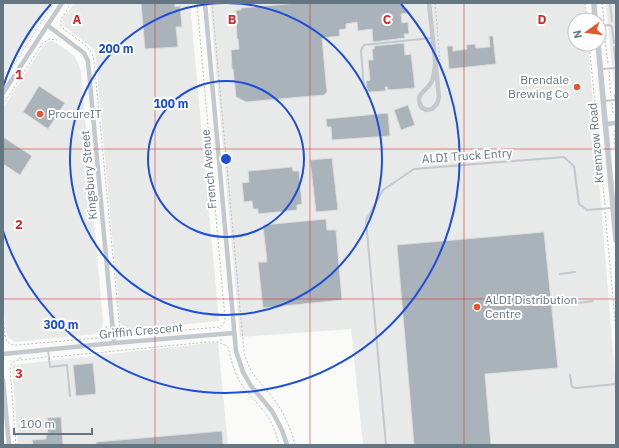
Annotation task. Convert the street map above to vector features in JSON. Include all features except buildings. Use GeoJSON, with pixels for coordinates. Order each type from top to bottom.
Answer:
{"type":"FeatureCollection","features":[{"type":"Feature","properties":{"kind":"street"},"geometry":{"type":"LineString","coordinates":[[3,93],[62,3]]}},
{"type":"Feature","properties":{"kind":"street","name":"French Avenue"},"geometry":{"type":"LineString","coordinates":[[205,3],[236,351],[243,372],[251,386],[272,411],[282,430],[287,445]]}},
{"type":"Feature","properties":{"kind":"street"},"geometry":{"type":"LineString","coordinates":[[429,3],[439,97],[437,104],[432,109],[426,110],[422,108],[418,101],[420,95],[431,84],[434,77],[435,64]]}},
{"type":"Feature","properties":{"kind":"street","name":"Kingsbury Street"},"geometry":{"type":"LineString","coordinates":[[47,25],[84,53],[88,61],[114,343]]}},
{"type":"Feature","properties":{"kind":"street","name":"Kremzow Road"},"geometry":{"type":"LineString","coordinates":[[599,52],[616,240]]}},
{"type":"Feature","properties":{"kind":"street"},"geometry":{"type":"LineString","coordinates":[[605,124],[616,123]]}},
{"type":"Feature","properties":{"kind":"street","name":"Griffin Crescent"},"geometry":{"type":"LineString","coordinates":[[3,354],[234,333]]}},
{"type":"Feature","properties":{"kind":"street"},"geometry":{"type":"LineString","coordinates":[[3,380],[9,445]]}},
{"type":"Feature","properties":{"kind":"lane"},"geometry":{"type":"LineString","coordinates":[[610,3],[612,20]]}},
{"type":"Feature","properties":{"kind":"lane"},"geometry":{"type":"LineString","coordinates":[[607,26],[612,26],[614,43]]}},
{"type":"Feature","properties":{"kind":"lane"},"geometry":{"type":"LineString","coordinates":[[364,89],[361,53],[364,45],[433,38]]}},
{"type":"Feature","properties":{"kind":"lane"},"geometry":{"type":"LineString","coordinates":[[614,47],[616,64]]}},
{"type":"Feature","properties":{"kind":"lane"},"geometry":{"type":"LineString","coordinates":[[600,69],[616,68]]}},
{"type":"Feature","properties":{"kind":"lane"},"geometry":{"type":"LineString","coordinates":[[615,94],[616,104]]}},
{"type":"Feature","properties":{"kind":"lane"},"geometry":{"type":"LineString","coordinates":[[603,101],[616,100]]}},
{"type":"Feature","properties":{"kind":"lane","name":"ALDI Truck Entry"},"geometry":{"type":"LineString","coordinates":[[386,445],[366,220],[383,190],[414,169],[564,158],[574,166],[579,204],[587,210],[613,208]]}},
{"type":"Feature","properties":{"kind":"lane"},"geometry":{"type":"LineString","coordinates":[[560,274],[575,272]]}},
{"type":"Feature","properties":{"kind":"lane"},"geometry":{"type":"LineString","coordinates":[[563,305],[593,300]]}},
{"type":"Feature","properties":{"kind":"lane"},"geometry":{"type":"LineString","coordinates":[[48,349],[50,367],[67,365],[70,396]]}},
{"type":"Feature","properties":{"kind":"lane"},"geometry":{"type":"LineString","coordinates":[[570,375],[572,387],[576,388],[616,384]]}},
{"type":"Feature","properties":{"kind":"path"},"geometry":{"type":"LineString","coordinates":[[3,81],[54,3]]}},
{"type":"Feature","properties":{"kind":"path"},"geometry":{"type":"LineString","coordinates":[[71,3],[61,20],[61,26],[63,30],[89,48],[94,55],[118,325],[120,330],[128,335],[220,327],[224,323],[225,318],[196,3]]}},
{"type":"Feature","properties":{"kind":"path"},"geometry":{"type":"LineString","coordinates":[[212,3],[244,352],[251,371],[256,379],[275,401],[285,417],[291,430],[295,445]]}},
{"type":"Feature","properties":{"kind":"path"},"geometry":{"type":"LineString","coordinates":[[3,105],[42,44],[49,39],[58,39]]}},
{"type":"Feature","properties":{"kind":"path"},"geometry":{"type":"LineString","coordinates":[[590,52],[616,331]]}},
{"type":"Feature","properties":{"kind":"path"},"geometry":{"type":"LineString","coordinates":[[606,52],[611,100],[613,113],[616,116]]}},
{"type":"Feature","properties":{"kind":"path"},"geometry":{"type":"LineString","coordinates":[[615,130],[616,157]]}},
{"type":"Feature","properties":{"kind":"path"},"geometry":{"type":"LineString","coordinates":[[3,315],[4,335],[6,341],[10,344],[18,346],[97,338],[103,334],[107,326]]}},
{"type":"Feature","properties":{"kind":"path"},"geometry":{"type":"LineString","coordinates":[[16,445],[10,369],[15,361],[20,359],[221,342],[221,340]]}},
{"type":"Feature","properties":{"kind":"shaded area"},"geometry":{"type":"Polygon","coordinates":[[[3,3],[51,3],[3,78],[3,3]]]}},
{"type":"Feature","properties":{"kind":"shaded area"},"geometry":{"type":"Polygon","coordinates":[[[74,3],[190,3],[219,321],[127,330],[120,322],[95,50],[63,25],[63,19],[74,3]]]}},
{"type":"Feature","properties":{"kind":"shaded area"},"geometry":{"type":"Polygon","coordinates":[[[210,3],[585,3],[586,12],[567,12],[567,52],[589,52],[616,389],[616,445],[363,445],[351,329],[240,337],[210,3]]]}},
{"type":"Feature","properties":{"kind":"shaded area"},"geometry":{"type":"Polygon","coordinates":[[[606,3],[616,3],[616,106],[607,12],[606,3]]]}},
{"type":"Feature","properties":{"kind":"shaded area"},"geometry":{"type":"Polygon","coordinates":[[[53,41],[74,56],[81,72],[103,322],[102,330],[95,334],[15,342],[8,338],[6,332],[3,297],[3,108],[43,46],[47,42],[53,41]]]}},
{"type":"Feature","properties":{"kind":"shaded area"},"geometry":{"type":"Polygon","coordinates":[[[218,342],[228,445],[18,445],[12,365],[218,342]]]}},
{"type":"Feature","properties":{"kind":"place","name":"Brendale Brewing Co"},"geometry":{"type":"Point","coordinates":[577,87]}},
{"type":"Feature","properties":{"kind":"place","name":"ProcureIT"},"geometry":{"type":"Point","coordinates":[40,114]}},
{"type":"Feature","properties":{"kind":"place","name":"ALDI Distribution Centre"},"geometry":{"type":"Point","coordinates":[477,307]}}]}
